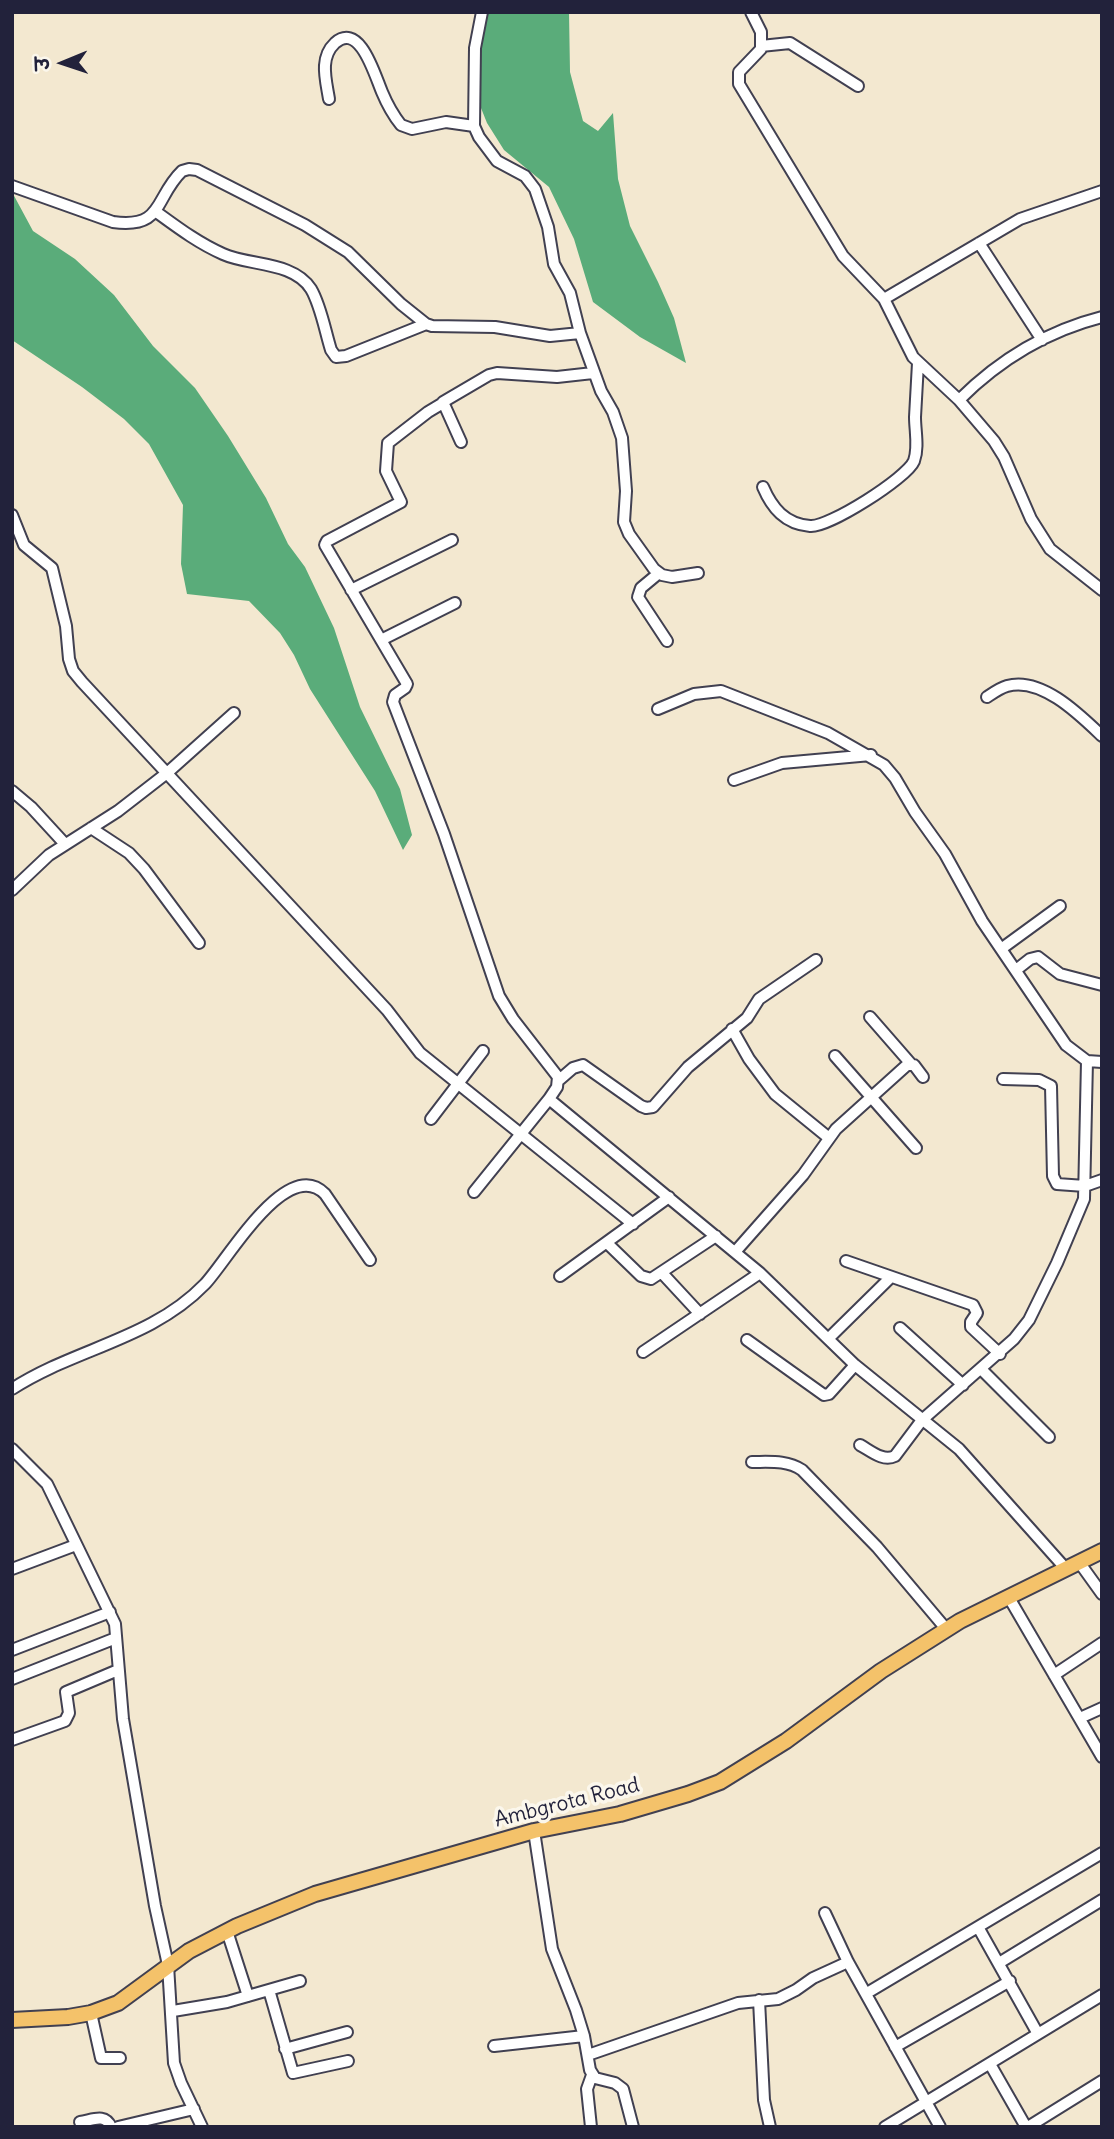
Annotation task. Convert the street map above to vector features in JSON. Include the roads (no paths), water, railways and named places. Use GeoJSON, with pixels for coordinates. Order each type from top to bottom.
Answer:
{"type":"FeatureCollection","features":[{"type":"Feature","properties":{"kind":"main road","name":"Ambgrota Road"},"geometry":{"type":"LineString","coordinates":[[12,2020],[68,2017],[118,2003],[189,1951],[227,1931],[315,1894],[534,1831],[620,1814],[720,1782],[786,1741],[881,1671],[947,1630],[1008,1596],[1102,1550]]}},
{"type":"Feature","properties":{"kind":"street"},"geometry":{"type":"LineString","coordinates":[[482,12],[475,48],[474,126],[497,161],[525,176],[535,189],[548,227],[554,264],[570,293],[593,373],[622,438],[626,491],[625,527],[643,556],[659,573],[672,576],[698,573]]}},
{"type":"Feature","properties":{"kind":"street"},"geometry":{"type":"LineString","coordinates":[[751,12],[761,32],[761,47]]}},
{"type":"Feature","properties":{"kind":"street"},"geometry":{"type":"LineString","coordinates":[[329,99],[324,61],[332,46],[348,37],[362,48],[383,95],[401,125],[412,130],[446,122],[474,126]]}},
{"type":"Feature","properties":{"kind":"street"},"geometry":{"type":"LineString","coordinates":[[858,86],[790,43],[761,47],[739,72],[739,83],[843,256],[884,299],[918,363],[959,400],[999,449],[1021,500],[1050,549],[1102,590]]}},
{"type":"Feature","properties":{"kind":"street"},"geometry":{"type":"LineString","coordinates":[[12,186],[113,222],[131,224],[141,222],[155,211],[182,171],[197,170],[305,225],[348,252],[401,304],[426,324],[495,327],[550,335],[580,333]]}},
{"type":"Feature","properties":{"kind":"street"},"geometry":{"type":"LineString","coordinates":[[884,299],[1028,216],[1102,191]]}},
{"type":"Feature","properties":{"kind":"street"},"geometry":{"type":"LineString","coordinates":[[155,211],[190,237],[225,255],[283,269],[304,282],[315,298],[331,350],[336,357],[346,356],[426,324]]}},
{"type":"Feature","properties":{"kind":"street"},"geometry":{"type":"LineString","coordinates":[[979,243],[1042,340]]}},
{"type":"Feature","properties":{"kind":"street"},"geometry":{"type":"LineString","coordinates":[[959,400],[995,367],[1042,340],[1102,317]]}},
{"type":"Feature","properties":{"kind":"street"},"geometry":{"type":"LineString","coordinates":[[763,487],[777,512],[789,520],[810,526],[828,521],[890,485],[910,467],[916,451],[918,363]]}},
{"type":"Feature","properties":{"kind":"street"},"geometry":{"type":"LineString","coordinates":[[558,1081],[555,1072],[513,1019],[499,996],[444,834],[394,702],[395,695],[407,684],[325,548],[325,543],[401,502],[386,471],[386,448],[391,440],[443,403],[481,379],[497,373],[557,377],[593,373]]}},
{"type":"Feature","properties":{"kind":"street"},"geometry":{"type":"LineString","coordinates":[[443,403],[461,442]]}},
{"type":"Feature","properties":{"kind":"street"},"geometry":{"type":"LineString","coordinates":[[12,515],[24,545],[52,568],[65,619],[69,659],[73,671],[387,1010],[410,1043],[633,1224]]}},
{"type":"Feature","properties":{"kind":"street"},"geometry":{"type":"LineString","coordinates":[[351,590],[452,540]]}},
{"type":"Feature","properties":{"kind":"street"},"geometry":{"type":"LineString","coordinates":[[659,573],[641,588],[638,597],[667,641]]}},
{"type":"Feature","properties":{"kind":"street"},"geometry":{"type":"LineString","coordinates":[[381,640],[455,603]]}},
{"type":"Feature","properties":{"kind":"street"},"geometry":{"type":"LineString","coordinates":[[987,697],[1013,685],[1041,691],[1072,707],[1102,736]]}},
{"type":"Feature","properties":{"kind":"street"},"geometry":{"type":"LineString","coordinates":[[658,709],[694,694],[721,691],[828,733],[871,755],[884,765],[945,854],[968,898],[1001,950],[1066,1045],[1087,1061],[1102,1062]]}},
{"type":"Feature","properties":{"kind":"street"},"geometry":{"type":"LineString","coordinates":[[12,890],[49,855],[118,811],[167,773],[234,713]]}},
{"type":"Feature","properties":{"kind":"street"},"geometry":{"type":"LineString","coordinates":[[734,780],[782,763],[871,755]]}},
{"type":"Feature","properties":{"kind":"street"},"geometry":{"type":"LineString","coordinates":[[12,791],[31,807],[65,844]]}},
{"type":"Feature","properties":{"kind":"street"},"geometry":{"type":"LineString","coordinates":[[91,828],[137,861],[199,943]]}},
{"type":"Feature","properties":{"kind":"street"},"geometry":{"type":"LineString","coordinates":[[1001,950],[1060,906]]}},
{"type":"Feature","properties":{"kind":"street"},"geometry":{"type":"LineString","coordinates":[[1016,970],[1030,959],[1038,957],[1060,974],[1102,985]]}},
{"type":"Feature","properties":{"kind":"street"},"geometry":{"type":"LineString","coordinates":[[474,1192],[549,1099],[558,1081],[573,1068],[579,1065],[587,1066],[641,1106],[650,1108],[688,1067],[747,1018],[759,999],[816,960]]}},
{"type":"Feature","properties":{"kind":"street"},"geometry":{"type":"LineString","coordinates":[[870,1017],[923,1077]]}},
{"type":"Feature","properties":{"kind":"street"},"geometry":{"type":"LineString","coordinates":[[732,1029],[749,1059],[775,1094],[829,1138]]}},
{"type":"Feature","properties":{"kind":"street"},"geometry":{"type":"LineString","coordinates":[[431,1119],[483,1051]]}},
{"type":"Feature","properties":{"kind":"street"},"geometry":{"type":"LineString","coordinates":[[835,1056],[916,1148]]}},
{"type":"Feature","properties":{"kind":"street"},"geometry":{"type":"LineString","coordinates":[[860,1445],[883,1457],[892,1458],[922,1420],[1000,1354],[1028,1320],[1078,1217],[1085,1186],[1084,1084],[1087,1061]]}},
{"type":"Feature","properties":{"kind":"street"},"geometry":{"type":"LineString","coordinates":[[735,1252],[803,1175],[829,1138],[871,1097],[911,1064]]}},
{"type":"Feature","properties":{"kind":"street"},"geometry":{"type":"LineString","coordinates":[[1003,1079],[1039,1080],[1051,1086],[1054,1181],[1085,1186],[1102,1180]]}},
{"type":"Feature","properties":{"kind":"street"},"geometry":{"type":"LineString","coordinates":[[549,1099],[760,1273],[855,1365],[959,1449],[1003,1501],[1102,1594]]}},
{"type":"Feature","properties":{"kind":"street"},"geometry":{"type":"LineString","coordinates":[[12,1389],[49,1367],[140,1332],[164,1318],[207,1282],[241,1235],[266,1209],[298,1186],[317,1186],[370,1261]]}},
{"type":"Feature","properties":{"kind":"street"},"geometry":{"type":"LineString","coordinates":[[560,1276],[669,1197]]}},
{"type":"Feature","properties":{"kind":"street"},"geometry":{"type":"LineString","coordinates":[[607,1243],[646,1279],[651,1279],[716,1236]]}},
{"type":"Feature","properties":{"kind":"street"},"geometry":{"type":"LineString","coordinates":[[846,1261],[976,1307],[977,1313],[971,1327],[1000,1354]]}},
{"type":"Feature","properties":{"kind":"street"},"geometry":{"type":"LineString","coordinates":[[662,1273],[700,1314]]}},
{"type":"Feature","properties":{"kind":"street"},"geometry":{"type":"LineString","coordinates":[[643,1352],[760,1273]]}},
{"type":"Feature","properties":{"kind":"street"},"geometry":{"type":"LineString","coordinates":[[829,1338],[891,1277]]}},
{"type":"Feature","properties":{"kind":"street"},"geometry":{"type":"LineString","coordinates":[[900,1328],[963,1385]]}},
{"type":"Feature","properties":{"kind":"street"},"geometry":{"type":"LineString","coordinates":[[747,1340],[824,1395],[829,1394],[855,1365]]}},
{"type":"Feature","properties":{"kind":"street"},"geometry":{"type":"LineString","coordinates":[[982,1370],[1049,1437]]}},
{"type":"Feature","properties":{"kind":"street"},"geometry":{"type":"LineString","coordinates":[[12,1449],[47,1483],[115,1624],[131,1769],[155,1906],[169,1965],[174,2063],[202,2127]]}},
{"type":"Feature","properties":{"kind":"street"},"geometry":{"type":"LineString","coordinates":[[752,1462],[784,1463],[794,1465],[802,1471],[877,1547],[947,1630]]}},
{"type":"Feature","properties":{"kind":"street"},"geometry":{"type":"LineString","coordinates":[[12,1569],[76,1545]]}},
{"type":"Feature","properties":{"kind":"street"},"geometry":{"type":"LineString","coordinates":[[1008,1596],[1102,1757]]}},
{"type":"Feature","properties":{"kind":"street"},"geometry":{"type":"LineString","coordinates":[[12,1650],[110,1612]]}},
{"type":"Feature","properties":{"kind":"street"},"geometry":{"type":"LineString","coordinates":[[12,1679],[116,1638]]}},
{"type":"Feature","properties":{"kind":"street"},"geometry":{"type":"LineString","coordinates":[[1054,1675],[1102,1643]]}},
{"type":"Feature","properties":{"kind":"street"},"geometry":{"type":"LineString","coordinates":[[12,1740],[65,1721],[69,1713],[66,1692],[118,1670]]}},
{"type":"Feature","properties":{"kind":"street"},"geometry":{"type":"LineString","coordinates":[[1080,1718],[1102,1708]]}},
{"type":"Feature","properties":{"kind":"street"},"geometry":{"type":"LineString","coordinates":[[534,1831],[552,1949],[584,2036],[592,2075],[587,2090],[591,2127]]}},
{"type":"Feature","properties":{"kind":"street"},"geometry":{"type":"LineString","coordinates":[[867,1993],[1102,1853]]}},
{"type":"Feature","properties":{"kind":"street"},"geometry":{"type":"LineString","coordinates":[[999,1963],[1102,1900]]}},
{"type":"Feature","properties":{"kind":"street"},"geometry":{"type":"LineString","coordinates":[[825,1913],[848,1962],[940,2127]]}},
{"type":"Feature","properties":{"kind":"street"},"geometry":{"type":"LineString","coordinates":[[978,1927],[1038,2034]]}},
{"type":"Feature","properties":{"kind":"street"},"geometry":{"type":"LineString","coordinates":[[227,1931],[248,1996]]}},
{"type":"Feature","properties":{"kind":"street"},"geometry":{"type":"LineString","coordinates":[[588,2055],[738,2003],[778,1999],[813,1978],[848,1962]]}},
{"type":"Feature","properties":{"kind":"street"},"geometry":{"type":"LineString","coordinates":[[173,2011],[248,1996],[300,1981]]}},
{"type":"Feature","properties":{"kind":"street"},"geometry":{"type":"LineString","coordinates":[[895,2048],[1010,1981]]}},
{"type":"Feature","properties":{"kind":"street"},"geometry":{"type":"LineString","coordinates":[[269,1990],[291,2071],[296,2074],[348,2060]]}},
{"type":"Feature","properties":{"kind":"street"},"geometry":{"type":"LineString","coordinates":[[885,2127],[1102,1995]]}},
{"type":"Feature","properties":{"kind":"street"},"geometry":{"type":"LineString","coordinates":[[759,2000],[764,2100],[770,2127]]}},
{"type":"Feature","properties":{"kind":"street"},"geometry":{"type":"LineString","coordinates":[[91,2012],[100,2058],[120,2058]]}},
{"type":"Feature","properties":{"kind":"street"},"geometry":{"type":"LineString","coordinates":[[285,2049],[347,2032]]}},
{"type":"Feature","properties":{"kind":"street"},"geometry":{"type":"LineString","coordinates":[[494,2046],[584,2036]]}},
{"type":"Feature","properties":{"kind":"street"},"geometry":{"type":"LineString","coordinates":[[990,2064],[1027,2127],[1102,2081]]}},
{"type":"Feature","properties":{"kind":"street"},"geometry":{"type":"LineString","coordinates":[[592,2075],[615,2083],[623,2089],[634,2127]]}},
{"type":"Feature","properties":{"kind":"street"},"geometry":{"type":"LineString","coordinates":[[118,2127],[194,2109]]}},
{"type":"Feature","properties":{"kind":"street"},"geometry":{"type":"LineString","coordinates":[[80,2122],[104,2118],[111,2127]]}}]}
